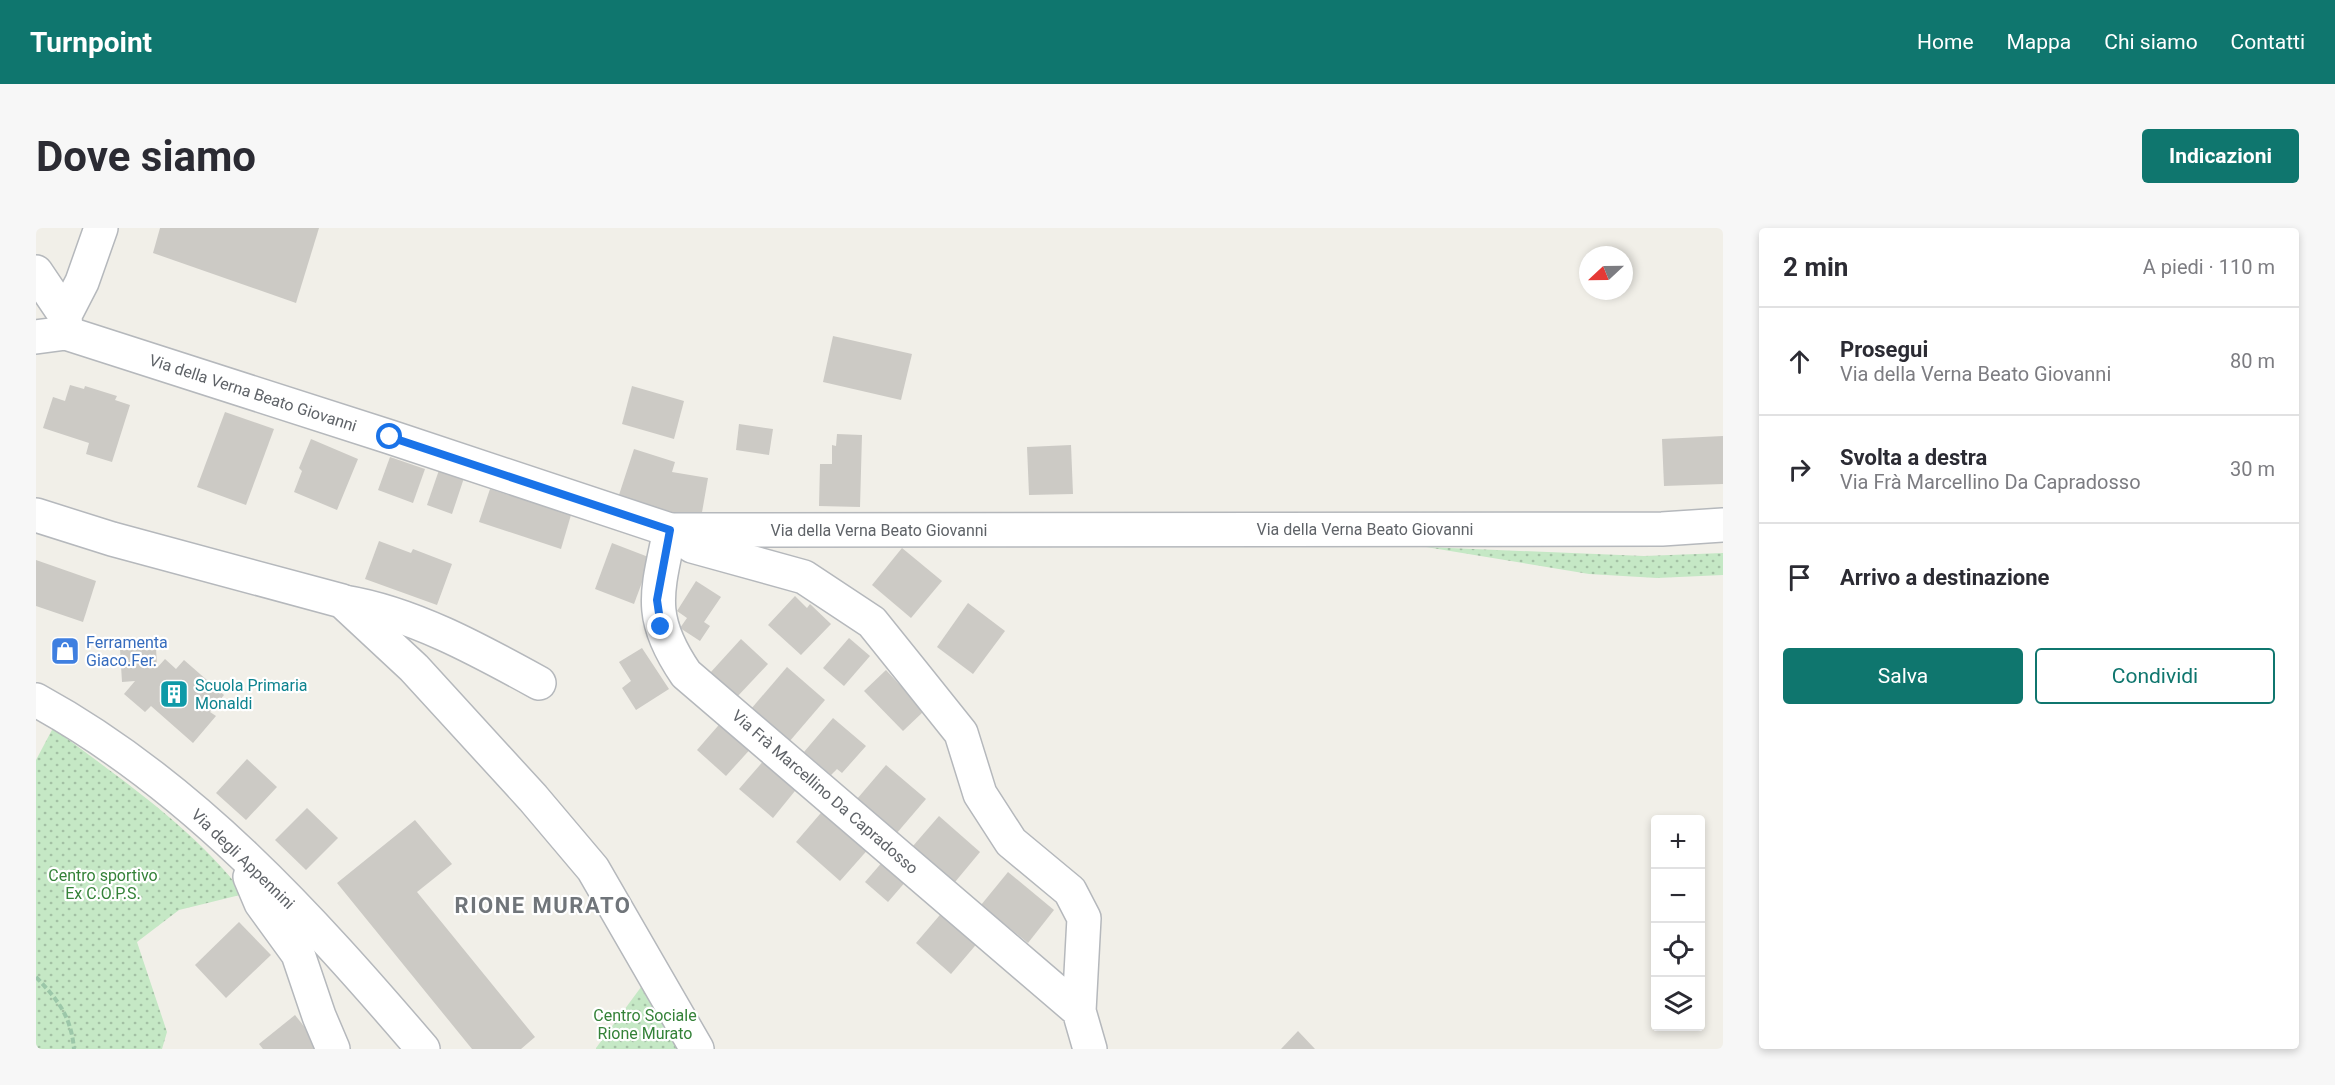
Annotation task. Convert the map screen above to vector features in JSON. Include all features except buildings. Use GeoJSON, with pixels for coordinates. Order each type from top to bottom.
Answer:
{"type":"FeatureCollection","features":[{"type":"Feature","properties":{"kind":"street"},"geometry":{"type":"LineString","coordinates":[[56,328],[82,282],[101,228]]}},
{"type":"Feature","properties":{"kind":"street"},"geometry":{"type":"LineString","coordinates":[[36,272],[56,328]]}},
{"type":"Feature","properties":{"kind":"street","name":"Via della Verna Beato Giovanni"},"geometry":{"type":"LineString","coordinates":[[56,328],[670,530],[1662,529],[1723,525]]}},
{"type":"Feature","properties":{"kind":"street"},"geometry":{"type":"LineString","coordinates":[[36,515],[112,539],[342,601],[374,607],[477,649],[539,683]]}},
{"type":"Feature","properties":{"kind":"street"},"geometry":{"type":"LineString","coordinates":[[670,530],[692,546],[804,577],[872,622],[962,733],[980,794],[1011,842],[1070,891],[1084,918],[1079,1011],[1090,1049]]}},
{"type":"Feature","properties":{"kind":"street","name":"Via Frà Marcellino Da Capradosso"},"geometry":{"type":"LineString","coordinates":[[670,530],[657,600],[664,635],[686,674],[1079,1011]]}},
{"type":"Feature","properties":{"kind":"street"},"geometry":{"type":"LineString","coordinates":[[342,601],[414,668],[533,798],[593,869],[698,1049]]}},
{"type":"Feature","properties":{"kind":"street","name":"Via degli Appennini"},"geometry":{"type":"LineString","coordinates":[[36,700],[122,753],[221,833],[323,937],[423,1049]]}},
{"type":"Feature","properties":{"kind":"street"},"geometry":{"type":"LineString","coordinates":[[241,853],[261,903],[298,954],[333,1049]]}},
{"type":"Feature","properties":{"kind":"path"},"geometry":{"type":"LineString","coordinates":[[36,977],[59,1001],[72,1034],[74,1049]]}},
{"type":"Feature","properties":{"kind":"green space"},"geometry":{"type":"Polygon","coordinates":[[[1426,547],[1644,556],[1723,553],[1723,575],[1657,578],[1589,574],[1426,547]]]}},
{"type":"Feature","properties":{"kind":"green space","name":"Centro sportivo Ex C.O.P.S."},"geometry":{"type":"Polygon","coordinates":[[[53,728],[179,825],[224,870],[244,894],[179,910],[137,942],[167,1032],[162,1049],[36,1049],[36,760],[53,728]]]}},
{"type":"Feature","properties":{"kind":"green space","name":"Centro Sociale Rione Murato"},"geometry":{"type":"Polygon","coordinates":[[[647,979],[690,1049],[596,1049],[596,1048],[647,979]]]}},
{"type":"Feature","properties":{"kind":"place","name":"Ferramenta Giaco.Fer."},"geometry":{"type":"Point","coordinates":[65,651]}},
{"type":"Feature","properties":{"kind":"place","name":"Scuola Primaria Monaldi"},"geometry":{"type":"Point","coordinates":[174,694]}},
{"type":"Feature","properties":{"kind":"district","name":"RIONE MURATO"},"geometry":{"type":"Point","coordinates":[543,905]}},
{"type":"Feature","properties":{"kind":"route"},"geometry":{"type":"LineString","coordinates":[[390,437],[670,530],[657,600],[661,627]]}}]}
